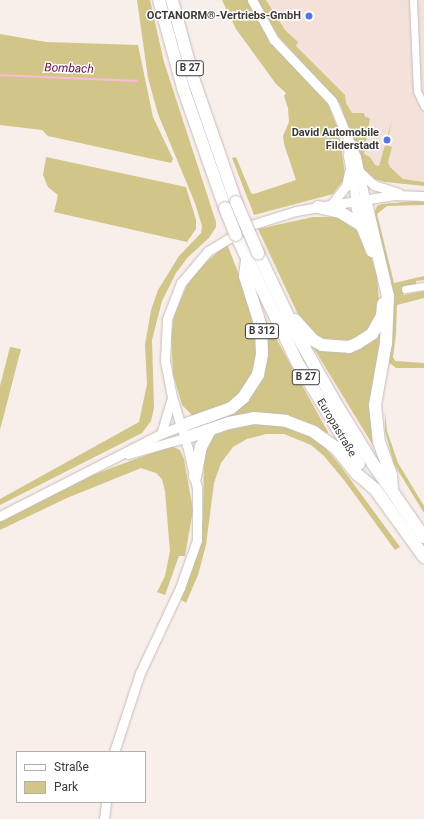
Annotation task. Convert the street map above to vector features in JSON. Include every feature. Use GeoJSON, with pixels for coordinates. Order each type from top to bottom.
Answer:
{"type":"FeatureCollection","features":[{"type":"Feature","properties":{"kind":"highway","name":"B 27"},"geometry":{"type":"LineString","coordinates":[[159,0],[183,88],[231,205],[258,253],[287,315],[336,404],[392,492],[424,537]]}},
{"type":"Feature","properties":{"kind":"highway","name":"B 27"},"geometry":{"type":"LineString","coordinates":[[172,0],[194,82],[247,259]]}},
{"type":"Feature","properties":{"kind":"highway"},"geometry":{"type":"LineString","coordinates":[[361,200],[362,226]]}},
{"type":"Feature","properties":{"kind":"highway"},"geometry":{"type":"LineString","coordinates":[[361,200],[388,296],[388,330],[375,405],[379,442],[391,475],[392,492]]}},
{"type":"Feature","properties":{"kind":"highway"},"geometry":{"type":"LineString","coordinates":[[318,207],[340,212],[362,226]]}},
{"type":"Feature","properties":{"kind":"highway","name":"B 27"},"geometry":{"type":"LineString","coordinates":[[287,315],[299,323],[313,340],[331,347],[358,344],[372,334],[382,316],[383,295],[379,271],[362,226]]}},
{"type":"Feature","properties":{"kind":"highway","name":"B 312"},"geometry":{"type":"LineString","coordinates":[[183,432],[231,408],[243,398],[258,375],[262,340],[258,311],[245,276],[247,259]]}},
{"type":"Feature","properties":{"kind":"highway","name":"Europastraße"},"geometry":{"type":"LineString","coordinates":[[247,259],[306,378],[375,489]]}},
{"type":"Feature","properties":{"kind":"highway"},"geometry":{"type":"LineString","coordinates":[[183,432],[210,430],[254,418],[276,419],[295,423],[314,432],[329,442],[357,474],[375,489]]}},
{"type":"Feature","properties":{"kind":"highway"},"geometry":{"type":"LineString","coordinates":[[195,477],[201,447],[210,430]]}},
{"type":"Feature","properties":{"kind":"highway","name":"B 27"},"geometry":{"type":"LineString","coordinates":[[375,489],[424,557]]}},
{"type":"Feature","properties":{"kind":"street"},"geometry":{"type":"LineString","coordinates":[[252,0],[274,40],[332,101],[361,174],[361,200]]}},
{"type":"Feature","properties":{"kind":"street"},"geometry":{"type":"LineString","coordinates":[[413,0],[417,91],[424,106]]}},
{"type":"Feature","properties":{"kind":"street"},"geometry":{"type":"LineString","coordinates":[[331,205],[346,186],[350,169],[349,144]]}},
{"type":"Feature","properties":{"kind":"street"},"geometry":{"type":"LineString","coordinates":[[350,169],[361,200]]}},
{"type":"Feature","properties":{"kind":"street"},"geometry":{"type":"LineString","coordinates":[[361,174],[374,185],[406,195]]}},
{"type":"Feature","properties":{"kind":"street"},"geometry":{"type":"LineString","coordinates":[[114,751],[140,673],[190,564],[196,540],[198,516],[195,477],[172,397],[164,360],[164,338],[170,306],[189,272],[208,251],[233,234],[266,220],[318,207],[406,195],[424,196]]}},
{"type":"Feature","properties":{"kind":"street"},"geometry":{"type":"LineString","coordinates":[[405,289],[424,286]]}},
{"type":"Feature","properties":{"kind":"street"},"geometry":{"type":"LineString","coordinates":[[161,434],[172,397]]}},
{"type":"Feature","properties":{"kind":"street"},"geometry":{"type":"LineString","coordinates":[[0,516],[161,434],[183,432]]}},
{"type":"Feature","properties":{"kind":"street"},"geometry":{"type":"LineString","coordinates":[[119,456],[183,432]]}},
{"type":"Feature","properties":{"kind":"street"},"geometry":{"type":"LineString","coordinates":[[104,819],[106,803]]}},
{"type":"Feature","properties":{"kind":"shaded area"},"geometry":{"type":"Polygon","coordinates":[[[262,0],[424,0],[424,185],[372,173],[339,98],[292,49],[262,0]]]}},
{"type":"Feature","properties":{"kind":"green space"},"geometry":{"type":"Polygon","coordinates":[[[137,0],[150,0],[164,62],[216,222],[216,227],[209,238],[188,257],[176,273],[162,301],[152,340],[154,408],[151,421],[142,433],[0,505],[0,499],[139,422],[147,384],[145,345],[151,310],[158,290],[179,256],[201,233],[202,226],[195,203],[158,114],[148,78],[137,0]]]}},
{"type":"Feature","properties":{"kind":"green space"},"geometry":{"type":"Polygon","coordinates":[[[222,0],[248,0],[270,42],[327,101],[339,132],[345,174],[344,182],[342,182],[333,194],[254,215],[232,158],[236,157],[251,193],[254,194],[296,180],[284,144],[283,136],[289,122],[288,108],[284,96],[286,93],[276,84],[236,29],[222,0]]]}},
{"type":"Feature","properties":{"kind":"green space"},"geometry":{"type":"Polygon","coordinates":[[[257,0],[266,0],[285,30],[298,42],[296,46],[345,95],[346,103],[352,113],[364,113],[365,117],[370,118],[364,154],[370,157],[375,165],[379,166],[392,120],[387,145],[392,147],[388,162],[390,167],[403,179],[424,182],[424,186],[385,182],[370,178],[365,172],[340,104],[277,35],[257,0]]]}},
{"type":"Feature","properties":{"kind":"green space"},"geometry":{"type":"Polygon","coordinates":[[[0,34],[46,42],[138,45],[153,117],[173,159],[171,163],[48,136],[42,130],[0,125],[0,34]]]}},
{"type":"Feature","properties":{"kind":"green space"},"geometry":{"type":"Polygon","coordinates":[[[46,157],[186,187],[196,220],[196,229],[187,242],[54,212],[58,195],[48,187],[43,175],[46,157]]]}},
{"type":"Feature","properties":{"kind":"green space"},"geometry":{"type":"Polygon","coordinates":[[[415,201],[424,202],[424,205],[387,206],[377,214],[394,283],[424,276],[424,280],[416,281],[416,285],[402,289],[404,295],[424,291],[424,298],[397,305],[396,334],[393,357],[395,361],[424,363],[424,368],[396,368],[387,361],[391,336],[373,215],[377,206],[382,204],[415,201]]]}},
{"type":"Feature","properties":{"kind":"green space"},"geometry":{"type":"Polygon","coordinates":[[[313,217],[342,217],[356,226],[370,253],[377,276],[380,313],[368,333],[349,344],[323,341],[302,323],[258,229],[313,217]]]}},
{"type":"Feature","properties":{"kind":"green space"},"geometry":{"type":"Polygon","coordinates":[[[227,244],[251,305],[259,348],[251,379],[232,402],[194,417],[182,405],[173,374],[171,336],[174,316],[187,285],[197,270],[227,244]]]}},
{"type":"Feature","properties":{"kind":"green space"},"geometry":{"type":"Polygon","coordinates":[[[262,313],[328,432],[327,434],[282,415],[195,431],[194,426],[230,415],[249,399],[262,313]]]}},
{"type":"Feature","properties":{"kind":"green space"},"geometry":{"type":"Polygon","coordinates":[[[385,323],[374,381],[380,457],[313,347],[314,344],[330,350],[385,323]]]}},
{"type":"Feature","properties":{"kind":"green space"},"geometry":{"type":"Polygon","coordinates":[[[10,347],[21,349],[0,430],[0,386],[10,347]]]}},
{"type":"Feature","properties":{"kind":"green space"},"geometry":{"type":"Polygon","coordinates":[[[385,412],[387,431],[398,463],[424,506],[424,513],[394,464],[385,431],[385,412]]]}},
{"type":"Feature","properties":{"kind":"green space"},"geometry":{"type":"Polygon","coordinates":[[[256,422],[280,423],[317,438],[339,464],[400,547],[395,550],[344,480],[324,456],[311,445],[284,434],[266,434],[247,439],[233,447],[221,463],[214,483],[206,545],[198,575],[186,603],[180,599],[199,546],[203,519],[204,450],[211,436],[220,430],[256,422]]]}},
{"type":"Feature","properties":{"kind":"green space"},"geometry":{"type":"Polygon","coordinates":[[[171,446],[180,450],[184,459],[193,510],[185,556],[179,556],[165,595],[157,592],[165,576],[170,551],[165,491],[162,479],[156,473],[141,468],[67,498],[0,530],[0,522],[95,474],[171,446]]]}},
{"type":"Feature","properties":{"kind":"waterway","name":"Bombach"},"geometry":{"type":"LineString","coordinates":[[0,75],[137,81]]}},
{"type":"Feature","properties":{"kind":"place","name":"OCTANORM®-Vertriebs-GmbH"},"geometry":{"type":"Point","coordinates":[309,16]}},
{"type":"Feature","properties":{"kind":"place","name":"David Automobile Filderstadt"},"geometry":{"type":"Point","coordinates":[387,140]}}]}
